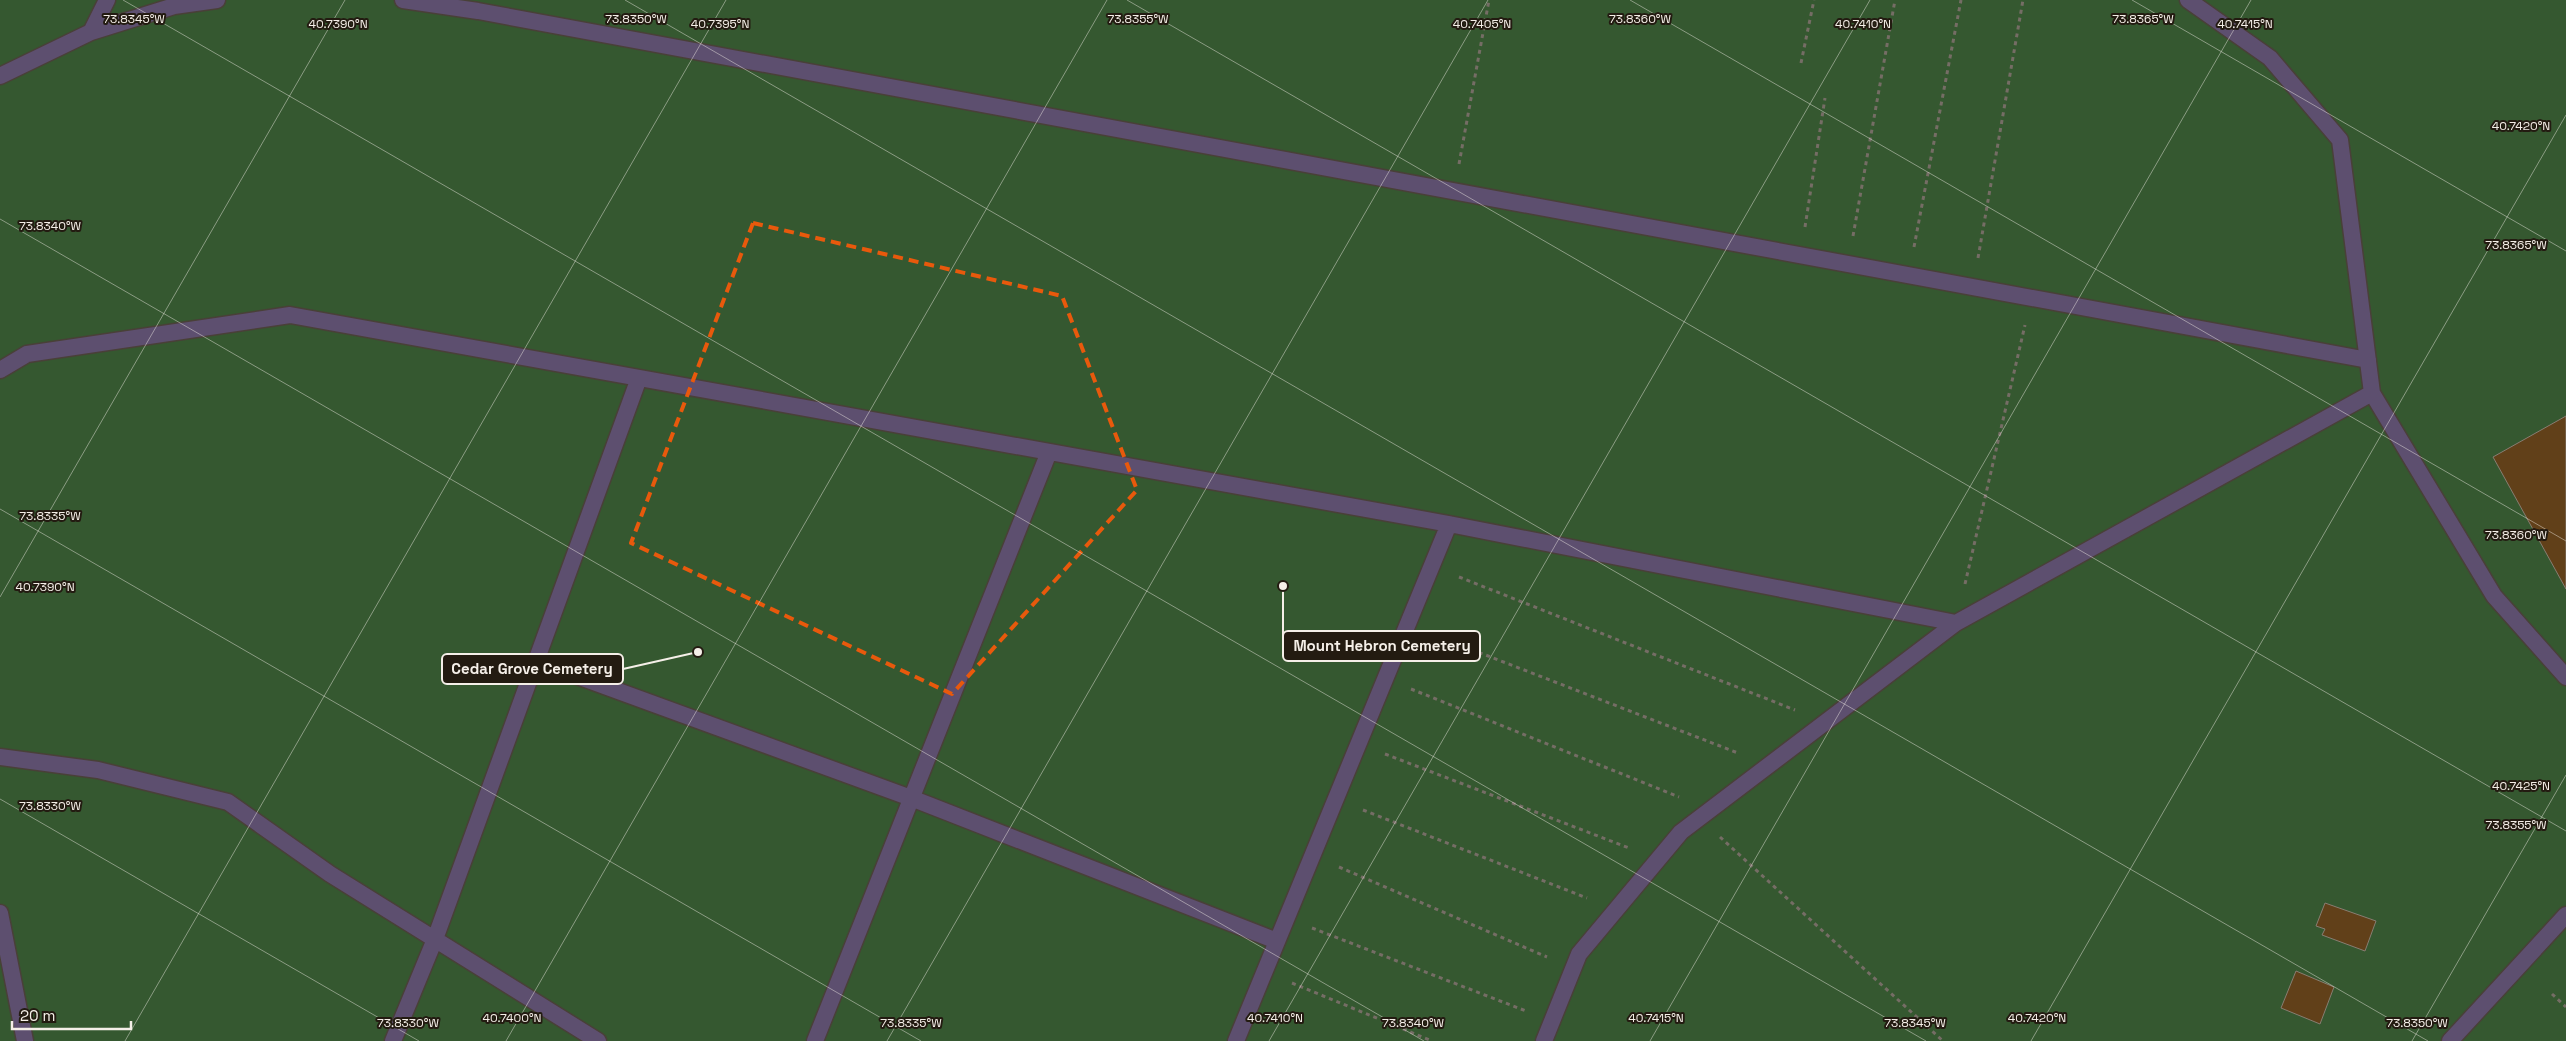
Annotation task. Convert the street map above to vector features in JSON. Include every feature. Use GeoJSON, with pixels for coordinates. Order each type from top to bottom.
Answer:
{"type":"FeatureCollection","features":[{"type":"Feature","properties":{"kind":"lane"},"geometry":{"type":"LineString","coordinates":[[91,32],[107,0]]}},
{"type":"Feature","properties":{"kind":"lane"},"geometry":{"type":"LineString","coordinates":[[0,76],[91,32],[174,6],[217,0]]}},
{"type":"Feature","properties":{"kind":"lane"},"geometry":{"type":"LineString","coordinates":[[403,0],[478,11],[2368,360]]}},
{"type":"Feature","properties":{"kind":"lane"},"geometry":{"type":"LineString","coordinates":[[2188,0],[2270,58],[2340,140],[2372,393],[2494,596],[2566,676]]}},
{"type":"Feature","properties":{"kind":"lane"},"geometry":{"type":"LineString","coordinates":[[0,370],[27,354],[290,315],[1449,524],[1956,623]]}},
{"type":"Feature","properties":{"kind":"lane"},"geometry":{"type":"LineString","coordinates":[[393,1041],[435,939],[639,378]]}},
{"type":"Feature","properties":{"kind":"lane"},"geometry":{"type":"LineString","coordinates":[[1544,1041],[1579,954],[1681,832],[1704,814],[1956,623],[2372,393]]}},
{"type":"Feature","properties":{"kind":"lane"},"geometry":{"type":"LineString","coordinates":[[814,1041],[1049,452]]}},
{"type":"Feature","properties":{"kind":"lane"},"geometry":{"type":"LineString","coordinates":[[1236,1041],[1449,524]]}},
{"type":"Feature","properties":{"kind":"lane"},"geometry":{"type":"LineString","coordinates":[[536,662],[911,798],[1277,941]]}},
{"type":"Feature","properties":{"kind":"lane"},"geometry":{"type":"LineString","coordinates":[[0,757],[98,770],[228,802],[330,874],[598,1041]]}},
{"type":"Feature","properties":{"kind":"lane"},"geometry":{"type":"LineString","coordinates":[[0,913],[25,1041]]}},
{"type":"Feature","properties":{"kind":"lane"},"geometry":{"type":"LineString","coordinates":[[2450,1041],[2566,915]]}},
{"type":"Feature","properties":{"kind":"path"},"geometry":{"type":"LineString","coordinates":[[1454,191],[1489,0]]}},
{"type":"Feature","properties":{"kind":"path"},"geometry":{"type":"LineString","coordinates":[[1801,63],[1814,0]]}},
{"type":"Feature","properties":{"kind":"path"},"geometry":{"type":"LineString","coordinates":[[1848,264],[1896,0]]}},
{"type":"Feature","properties":{"kind":"path"},"geometry":{"type":"LineString","coordinates":[[1908,275],[1961,0]]}},
{"type":"Feature","properties":{"kind":"path"},"geometry":{"type":"LineString","coordinates":[[1972,287],[2023,0]]}},
{"type":"Feature","properties":{"kind":"path"},"geometry":{"type":"LineString","coordinates":[[1800,255],[1825,98]]}},
{"type":"Feature","properties":{"kind":"path"},"geometry":{"type":"LineString","coordinates":[[1956,623],[2031,297]]}},
{"type":"Feature","properties":{"kind":"path"},"geometry":{"type":"LineString","coordinates":[[1431,566],[1826,722]]}},
{"type":"Feature","properties":{"kind":"path"},"geometry":{"type":"LineString","coordinates":[[1408,625],[1769,765]]}},
{"type":"Feature","properties":{"kind":"path"},"geometry":{"type":"LineString","coordinates":[[1385,679],[1704,814],[1943,1041]]}},
{"type":"Feature","properties":{"kind":"path"},"geometry":{"type":"LineString","coordinates":[[1358,744],[1657,859]]}},
{"type":"Feature","properties":{"kind":"path"},"geometry":{"type":"LineString","coordinates":[[1335,799],[1616,910]]}},
{"type":"Feature","properties":{"kind":"path"},"geometry":{"type":"LineString","coordinates":[[1312,855],[1573,968]]}},
{"type":"Feature","properties":{"kind":"path"},"geometry":{"type":"LineString","coordinates":[[1286,918],[1552,1021]]}},
{"type":"Feature","properties":{"kind":"path"},"geometry":{"type":"LineString","coordinates":[[1264,971],[1432,1041]]}},
{"type":"Feature","properties":{"kind":"path"},"geometry":{"type":"LineString","coordinates":[[2552,994],[2566,1007]]}},
{"type":"Feature","properties":{"kind":"highlighted area"},"geometry":{"type":"Polygon","coordinates":[[[753,223],[1062,296],[1137,490],[952,694],[631,543],[753,223]]]}},
{"type":"Feature","properties":{"kind":"green space"},"geometry":{"type":"Polygon","coordinates":[[[0,0],[2566,0],[2566,1041],[0,1041],[0,0]]]}},
{"type":"Feature","properties":{"kind":"building"},"geometry":{"type":"Polygon","coordinates":[[[2566,416],[2566,589],[2493,457],[2566,416]]]}},
{"type":"Feature","properties":{"kind":"building"},"geometry":{"type":"Polygon","coordinates":[[[2325,903],[2376,921],[2365,951],[2322,935],[2325,929],[2316,926],[2325,903]]]}},
{"type":"Feature","properties":{"kind":"building"},"geometry":{"type":"Polygon","coordinates":[[[2296,971],[2334,987],[2320,1024],[2281,1008],[2296,971]]]}},
{"type":"Feature","properties":{"kind":"place","name":"Mount Hebron Cemetery"},"geometry":{"type":"Point","coordinates":[1283,586]}},
{"type":"Feature","properties":{"kind":"place","name":"Cedar Grove Cemetery"},"geometry":{"type":"Point","coordinates":[698,652]}}]}
